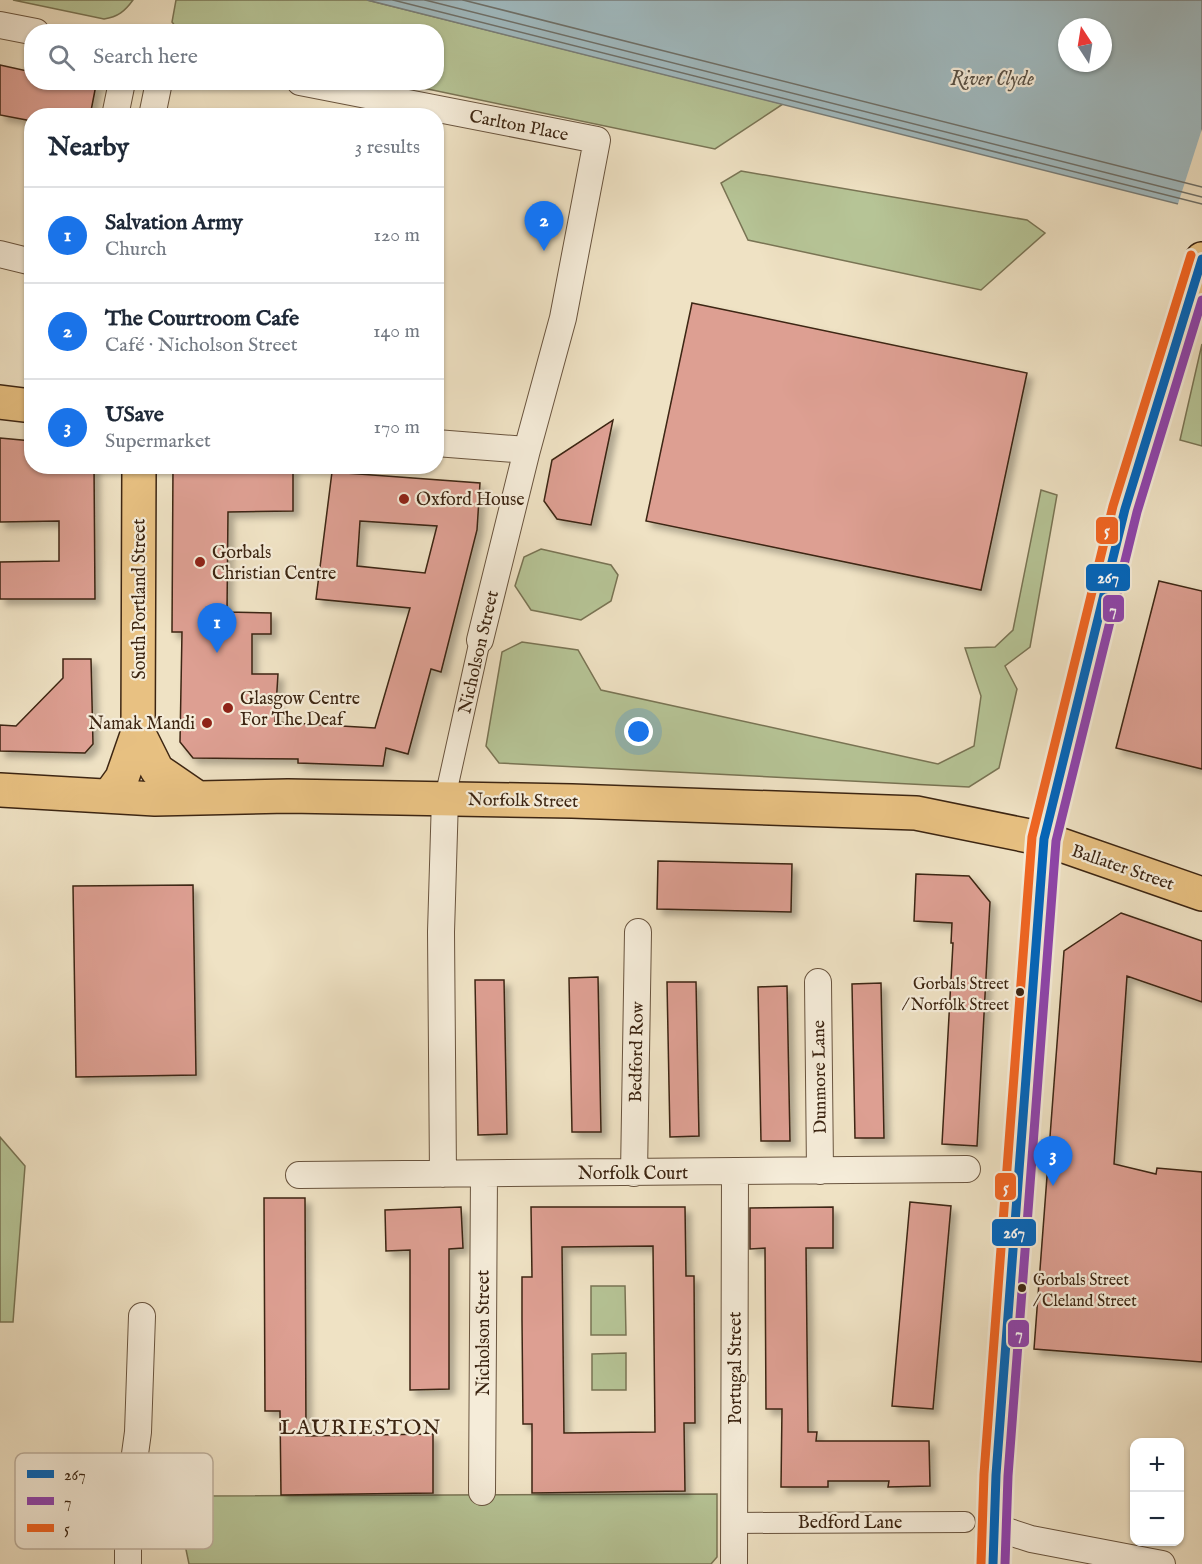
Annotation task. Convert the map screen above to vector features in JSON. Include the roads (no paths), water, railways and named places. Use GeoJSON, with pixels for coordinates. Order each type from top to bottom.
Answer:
{"type":"FeatureCollection","features":[{"type":"Feature","properties":{"kind":"main road"},"geometry":{"type":"LineString","coordinates":[[993,1564],[980,1524],[1044,839],[1054,789],[1086,677],[1125,509],[1202,259]]}},
{"type":"Feature","properties":{"kind":"main road"},"geometry":{"type":"LineString","coordinates":[[0,402],[24,405]]}},
{"type":"Feature","properties":{"kind":"main road","name":"South Portland Street"},"geometry":{"type":"LineString","coordinates":[[109,796],[122,778],[138,732],[139,474]]}},
{"type":"Feature","properties":{"kind":"main road","name":"South Portland Street"},"geometry":{"type":"LineString","coordinates":[[138,732],[157,770],[195,796]]}},
{"type":"Feature","properties":{"kind":"main road","name":"Norfolk Street"},"geometry":{"type":"LineString","coordinates":[[0,790],[154,799],[195,796],[445,798],[916,813],[1044,839]]}},
{"type":"Feature","properties":{"kind":"main road","name":"Ballater Street"},"geometry":{"type":"LineString","coordinates":[[1044,839],[1202,894]]}},
{"type":"Feature","properties":{"kind":"street"},"geometry":{"type":"LineString","coordinates":[[0,25],[24,30]]}},
{"type":"Feature","properties":{"kind":"street"},"geometry":{"type":"LineString","coordinates":[[117,108],[121,90]]}},
{"type":"Feature","properties":{"kind":"street"},"geometry":{"type":"LineString","coordinates":[[154,108],[157,90]]}},
{"type":"Feature","properties":{"kind":"street","name":"Carlton Place"},"geometry":{"type":"LineString","coordinates":[[340,90],[431,108]]}},
{"type":"Feature","properties":{"kind":"street","name":"Carlton Place"},"geometry":{"type":"LineString","coordinates":[[444,111],[597,141]]}},
{"type":"Feature","properties":{"kind":"street","name":"Nicholson Street"},"geometry":{"type":"LineString","coordinates":[[443,1174],[441,932],[445,798],[526,450],[563,318],[597,141]]}},
{"type":"Feature","properties":{"kind":"street"},"geometry":{"type":"LineString","coordinates":[[0,254],[24,260]]}},
{"type":"Feature","properties":{"kind":"street"},"geometry":{"type":"LineString","coordinates":[[444,443],[526,450]]}},
{"type":"Feature","properties":{"kind":"street","name":"Bedford Row"},"geometry":{"type":"LineString","coordinates":[[634,1173],[638,932]]}},
{"type":"Feature","properties":{"kind":"street","name":"Dunmore Lane"},"geometry":{"type":"LineString","coordinates":[[818,982],[820,1171]]}},
{"type":"Feature","properties":{"kind":"street","name":"Norfolk Court"},"geometry":{"type":"LineString","coordinates":[[299,1175],[967,1169]]}},
{"type":"Feature","properties":{"kind":"street","name":"Portugal Street"},"geometry":{"type":"LineString","coordinates":[[734,1564],[735,1172]]}},
{"type":"Feature","properties":{"kind":"street","name":"Nicholson Street"},"geometry":{"type":"LineString","coordinates":[[483,1492],[484,1174]]}},
{"type":"Feature","properties":{"kind":"street"},"geometry":{"type":"LineString","coordinates":[[135,1453],[138,1432],[142,1316]]}},
{"type":"Feature","properties":{"kind":"street","name":"Bedford Lane"},"geometry":{"type":"LineString","coordinates":[[735,1523],[980,1524]]}},
{"type":"Feature","properties":{"kind":"street"},"geometry":{"type":"LineString","coordinates":[[980,1524],[1031,1539],[1162,1564]]}},
{"type":"Feature","properties":{"kind":"water","name":"River Clyde"},"geometry":{"type":"Polygon","coordinates":[[[367,0],[1202,0],[1202,210],[367,0]]]}},
{"type":"Feature","properties":{"kind":"place","name":"The Courtroom Cafe"},"geometry":{"type":"Point","coordinates":[544,251]}},
{"type":"Feature","properties":{"kind":"place","name":"Oxford House"},"geometry":{"type":"Point","coordinates":[404,499]}},
{"type":"Feature","properties":{"kind":"place","name":"Gorbals Christian Centre"},"geometry":{"type":"Point","coordinates":[200,562]}},
{"type":"Feature","properties":{"kind":"place","name":"Salvation Army"},"geometry":{"type":"Point","coordinates":[217,653]}},
{"type":"Feature","properties":{"kind":"place","name":"Glasgow Centre For The Deaf"},"geometry":{"type":"Point","coordinates":[228,708]}},
{"type":"Feature","properties":{"kind":"place","name":"Namak Mandi"},"geometry":{"type":"Point","coordinates":[207,723]}},
{"type":"Feature","properties":{"kind":"place","name":"Gorbals Street / Norfolk Street"},"geometry":{"type":"Point","coordinates":[1020,992]}},
{"type":"Feature","properties":{"kind":"place","name":"USave"},"geometry":{"type":"Point","coordinates":[1053,1186]}},
{"type":"Feature","properties":{"kind":"place","name":"Gorbals Street / Cleland Street"},"geometry":{"type":"Point","coordinates":[1022,1288]}},
{"type":"Feature","properties":{"kind":"district","name":"LAURIESTON"},"geometry":{"type":"Point","coordinates":[361,1427]}}]}
